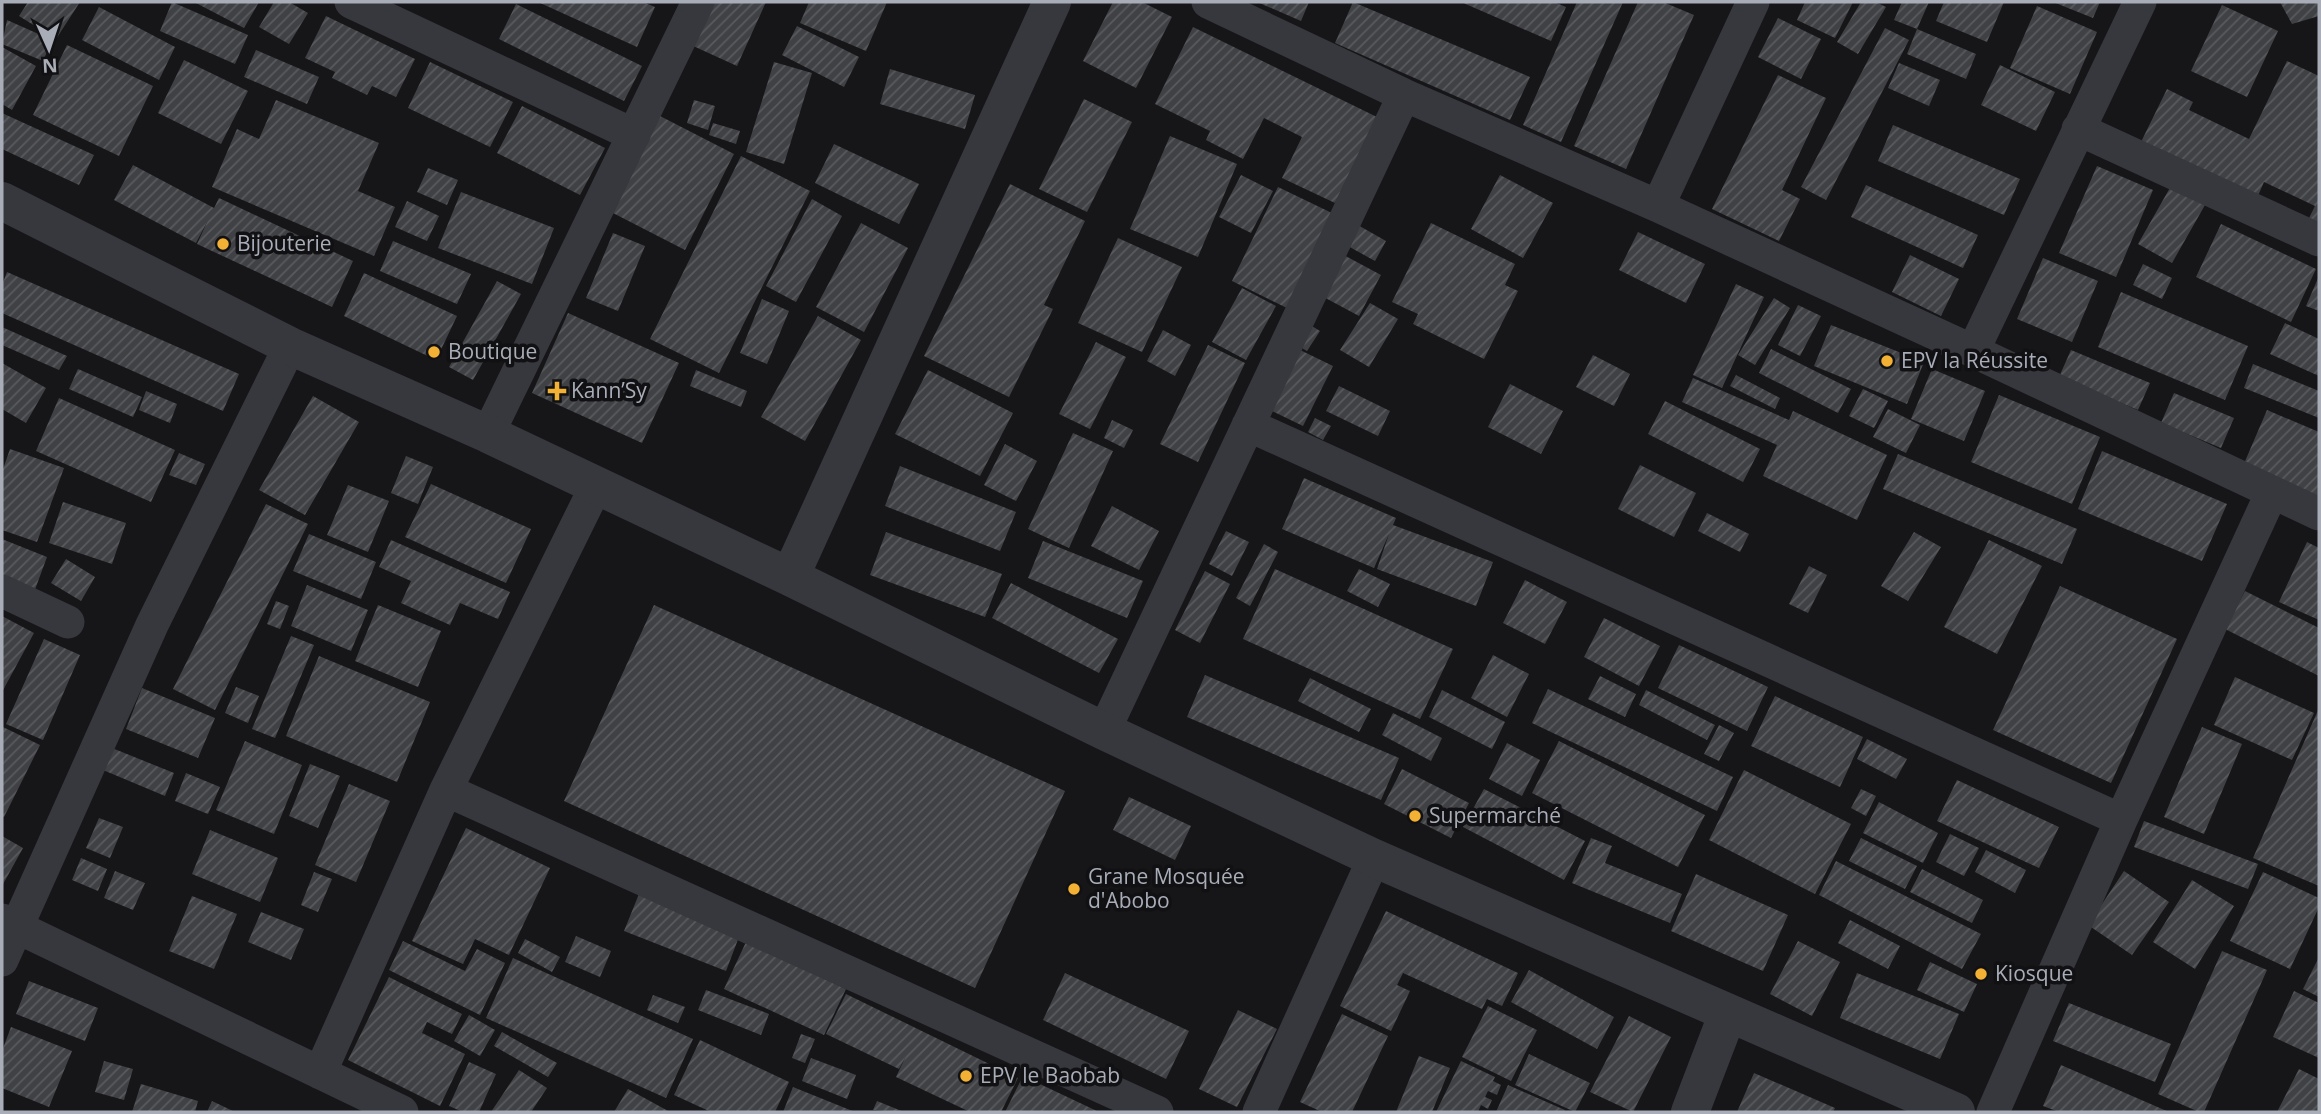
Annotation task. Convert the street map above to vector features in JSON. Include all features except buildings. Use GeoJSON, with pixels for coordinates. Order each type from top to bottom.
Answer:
{"type":"FeatureCollection","features":[{"type":"Feature","properties":{"kind":"street"},"geometry":{"type":"LineString","coordinates":[[351,2],[634,135]]}},
{"type":"Feature","properties":{"kind":"street"},"geometry":{"type":"LineString","coordinates":[[488,435],[698,2]]}},
{"type":"Feature","properties":{"kind":"street"},"geometry":{"type":"LineString","coordinates":[[790,577],[1052,2]]}},
{"type":"Feature","properties":{"kind":"street"},"geometry":{"type":"LineString","coordinates":[[1208,2],[1404,95],[1658,206],[1973,351],[2319,514]]}},
{"type":"Feature","properties":{"kind":"street"},"geometry":{"type":"LineString","coordinates":[[1658,206],[1753,2]]}},
{"type":"Feature","properties":{"kind":"street"},"geometry":{"type":"LineString","coordinates":[[1973,351],[2140,2]]}},
{"type":"Feature","properties":{"kind":"street"},"geometry":{"type":"LineString","coordinates":[[1104,732],[1404,95]]}},
{"type":"Feature","properties":{"kind":"street"},"geometry":{"type":"LineString","coordinates":[[2078,129],[2319,240]]}},
{"type":"Feature","properties":{"kind":"street"},"geometry":{"type":"LineString","coordinates":[[2,201],[290,346],[488,435],[790,577],[1104,732],[1374,858],[1947,1110]]}},
{"type":"Feature","properties":{"kind":"street"},"geometry":{"type":"LineString","coordinates":[[2,960],[9,924],[152,625],[290,346]]}},
{"type":"Feature","properties":{"kind":"street"},"geometry":{"type":"LineString","coordinates":[[1248,425],[2121,820]]}},
{"type":"Feature","properties":{"kind":"street"},"geometry":{"type":"LineString","coordinates":[[320,1073],[446,790],[596,486]]}},
{"type":"Feature","properties":{"kind":"street"},"geometry":{"type":"LineString","coordinates":[[1993,1112],[2121,820],[2272,492]]}},
{"type":"Feature","properties":{"kind":"street"},"geometry":{"type":"LineString","coordinates":[[2,591],[68,622]]}},
{"type":"Feature","properties":{"kind":"street"},"geometry":{"type":"LineString","coordinates":[[446,790],[1157,1112]]}},
{"type":"Feature","properties":{"kind":"street"},"geometry":{"type":"LineString","coordinates":[[1259,1112],[1374,858]]}},
{"type":"Feature","properties":{"kind":"street"},"geometry":{"type":"LineString","coordinates":[[9,924],[401,1112]]}},
{"type":"Feature","properties":{"kind":"street"},"geometry":{"type":"LineString","coordinates":[[1690,1112],[1728,1013]]}},
{"type":"Feature","properties":{"kind":"place","name":"Bijouterie"},"geometry":{"type":"Point","coordinates":[223,244]}},
{"type":"Feature","properties":{"kind":"place","name":"Boutique"},"geometry":{"type":"Point","coordinates":[434,352]}},
{"type":"Feature","properties":{"kind":"place","name":"EPV la Réussite"},"geometry":{"type":"Point","coordinates":[1887,361]}},
{"type":"Feature","properties":{"kind":"place","name":"Kann’Sy"},"geometry":{"type":"Point","coordinates":[557,391]}},
{"type":"Feature","properties":{"kind":"place","name":"Supermarché"},"geometry":{"type":"Point","coordinates":[1415,816]}},
{"type":"Feature","properties":{"kind":"place","name":"Grane Mosquée d'Abobo"},"geometry":{"type":"Point","coordinates":[1074,889]}},
{"type":"Feature","properties":{"kind":"place","name":"Kiosque"},"geometry":{"type":"Point","coordinates":[1981,974]}},
{"type":"Feature","properties":{"kind":"place","name":"EPV le Baobab"},"geometry":{"type":"Point","coordinates":[966,1076]}}]}
